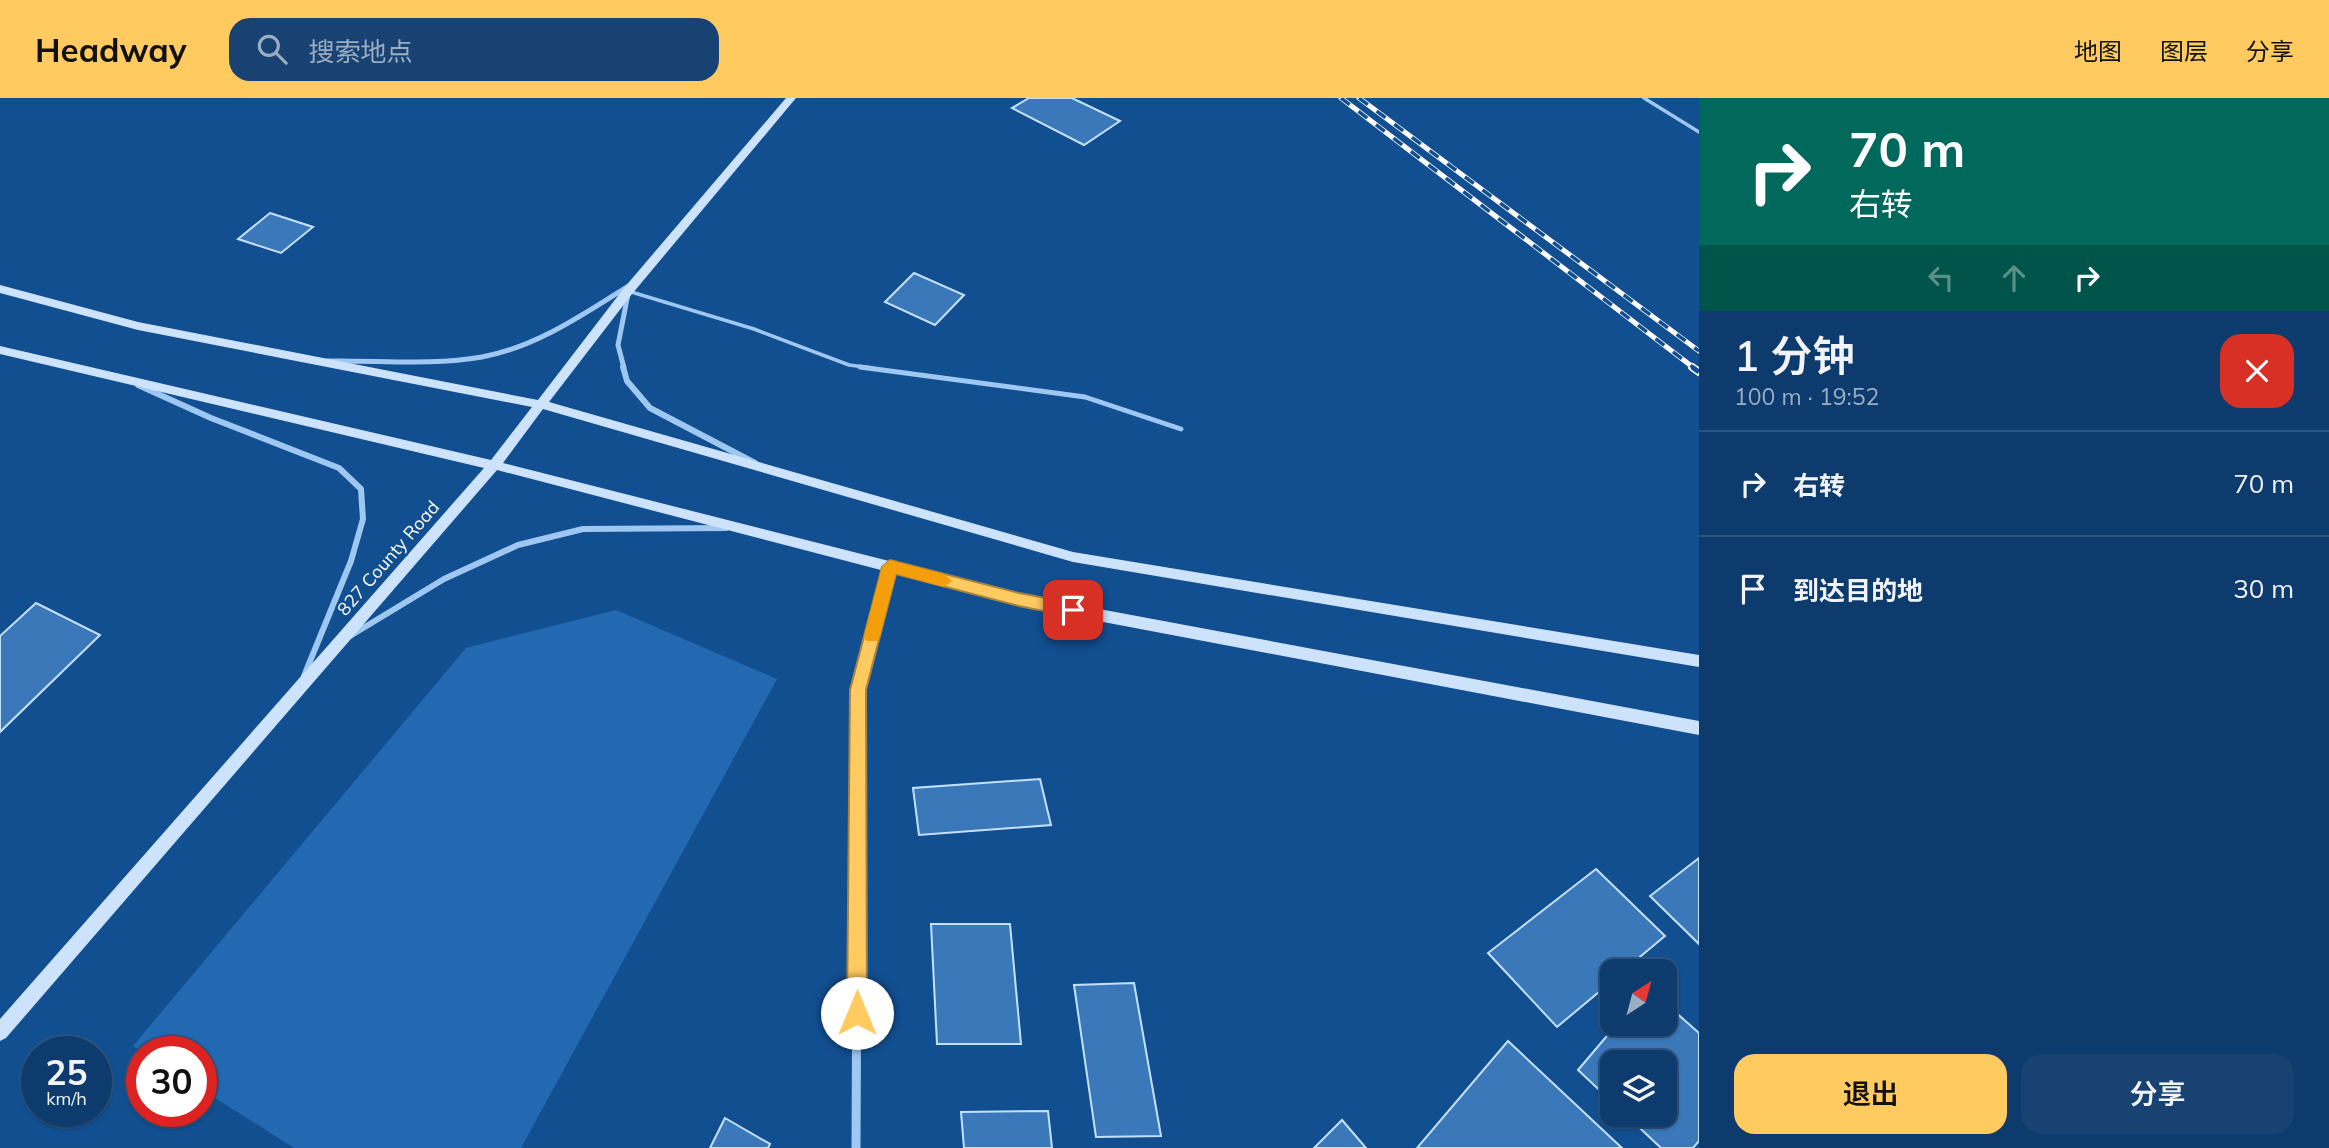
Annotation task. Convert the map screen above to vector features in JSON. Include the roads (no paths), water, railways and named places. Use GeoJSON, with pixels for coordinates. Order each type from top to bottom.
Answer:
{"type":"FeatureCollection","features":[{"type":"Feature","properties":{"kind":"main road","name":"827 County Road"},"geometry":{"type":"LineString","coordinates":[[0,1031],[494,465],[543,405],[628,291],[791,98]]}},
{"type":"Feature","properties":{"kind":"main road"},"geometry":{"type":"LineString","coordinates":[[0,289],[138,326],[543,405],[1073,557],[1699,661]]}},
{"type":"Feature","properties":{"kind":"main road"},"geometry":{"type":"LineString","coordinates":[[0,350],[494,465],[1019,600],[1699,728]]}},
{"type":"Feature","properties":{"kind":"street"},"geometry":{"type":"LineString","coordinates":[[314,361],[462,360],[514,348],[580,317],[639,278]]}},
{"type":"Feature","properties":{"kind":"street"},"geometry":{"type":"LineString","coordinates":[[628,291],[618,345],[627,382],[650,408],[768,470]]}},
{"type":"Feature","properties":{"kind":"street"},"geometry":{"type":"LineString","coordinates":[[128,380],[211,418],[339,468],[362,489],[363,519],[351,561],[298,691]]}},
{"type":"Feature","properties":{"kind":"street"},"geometry":{"type":"LineString","coordinates":[[340,642],[444,579],[517,545],[583,529],[737,528]]}},
{"type":"Feature","properties":{"kind":"street"},"geometry":{"type":"LineString","coordinates":[[856,1148],[858,690],[890,567]]}},
{"type":"Feature","properties":{"kind":"lane"},"geometry":{"type":"LineString","coordinates":[[1644,98],[1699,132]]}},
{"type":"Feature","properties":{"kind":"lane"},"geometry":{"type":"LineString","coordinates":[[628,291],[754,329],[849,365],[1085,397],[1181,429]]}},
{"type":"Feature","properties":{"kind":"railway"},"geometry":{"type":"LineString","coordinates":[[1341,98],[1694,368]]}},
{"type":"Feature","properties":{"kind":"railway"},"geometry":{"type":"LineString","coordinates":[[1359,98],[1699,351]]}},
{"type":"Feature","properties":{"kind":"railway"},"geometry":{"type":"LineString","coordinates":[[1692,367],[1699,372]]}}]}
